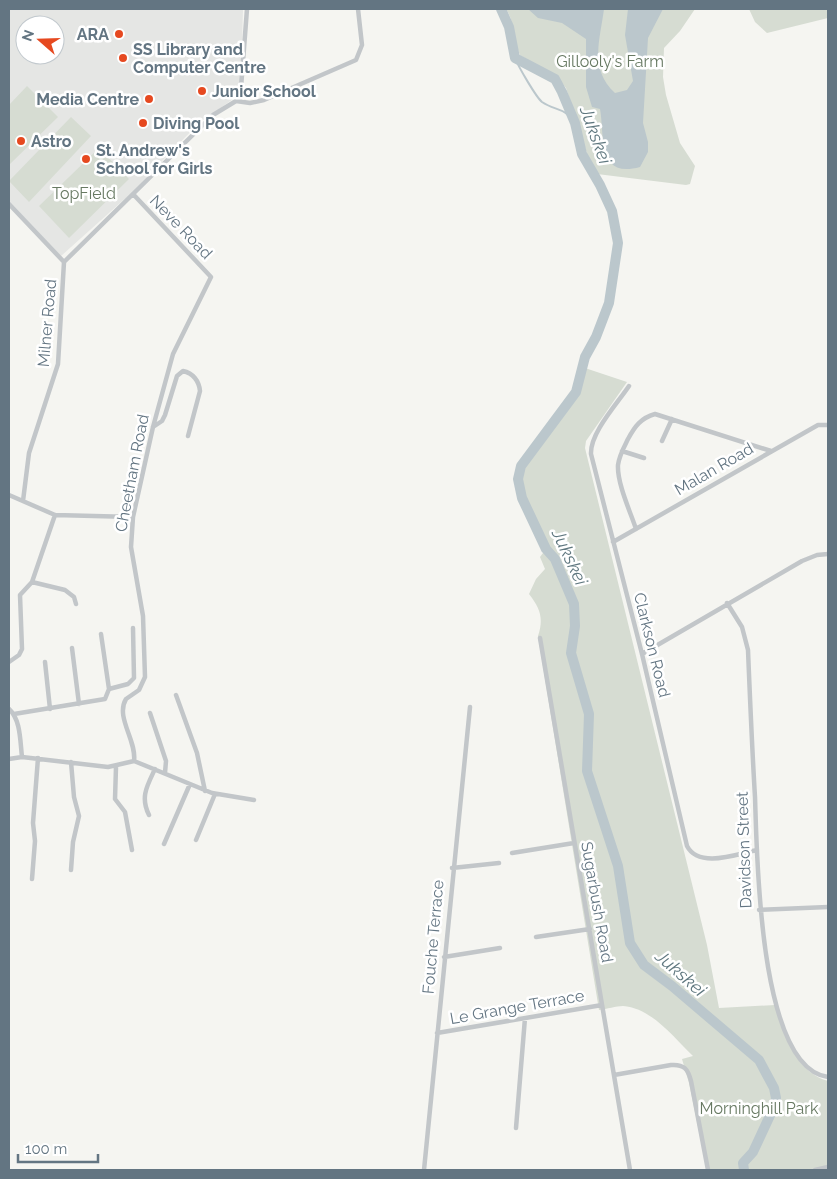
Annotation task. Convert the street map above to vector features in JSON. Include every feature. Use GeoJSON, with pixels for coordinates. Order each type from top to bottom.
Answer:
{"type":"FeatureCollection","features":[{"type":"Feature","properties":{"kind":"street"},"geometry":{"type":"LineString","coordinates":[[240,101],[247,9]]}},
{"type":"Feature","properties":{"kind":"street"},"geometry":{"type":"LineString","coordinates":[[9,204],[64,262],[206,121],[228,105],[240,101],[250,103],[264,100],[352,63],[358,58],[362,45],[358,9]]}},
{"type":"Feature","properties":{"kind":"street","name":"Neve Road"},"geometry":{"type":"LineString","coordinates":[[133,194],[212,277]]}},
{"type":"Feature","properties":{"kind":"street","name":"Milner Road"},"geometry":{"type":"LineString","coordinates":[[23,501],[30,454],[58,364],[64,262]]}},
{"type":"Feature","properties":{"kind":"street","name":"Cheetham Road"},"geometry":{"type":"LineString","coordinates":[[134,761],[133,746],[123,712],[123,703],[128,697],[139,690],[145,677],[144,616],[131,547],[133,517],[153,427],[173,354],[212,277]]}},
{"type":"Feature","properties":{"kind":"street"},"geometry":{"type":"LineString","coordinates":[[153,427],[162,421],[180,372],[187,372],[198,384],[200,391],[188,436]]}},
{"type":"Feature","properties":{"kind":"street","name":"Clarkson Road"},"geometry":{"type":"LineString","coordinates":[[629,386],[595,435],[590,446],[592,461],[642,654],[689,850],[703,859],[757,850]]}},
{"type":"Feature","properties":{"kind":"street"},"geometry":{"type":"LineString","coordinates":[[636,529],[626,503],[618,466],[622,451],[632,431],[643,418],[655,414],[770,451]]}},
{"type":"Feature","properties":{"kind":"street"},"geometry":{"type":"LineString","coordinates":[[662,441],[672,419]]}},
{"type":"Feature","properties":{"kind":"street","name":"Malan Road"},"geometry":{"type":"LineString","coordinates":[[613,542],[770,451],[818,425],[828,425]]}},
{"type":"Feature","properties":{"kind":"street"},"geometry":{"type":"LineString","coordinates":[[622,451],[644,458]]}},
{"type":"Feature","properties":{"kind":"street"},"geometry":{"type":"LineString","coordinates":[[9,495],[54,515],[133,517]]}},
{"type":"Feature","properties":{"kind":"street"},"geometry":{"type":"LineString","coordinates":[[9,662],[21,652],[20,595],[32,582],[54,515]]}},
{"type":"Feature","properties":{"kind":"street"},"geometry":{"type":"LineString","coordinates":[[642,654],[802,561],[817,555],[828,554]]}},
{"type":"Feature","properties":{"kind":"street"},"geometry":{"type":"LineString","coordinates":[[32,582],[70,593],[74,597],[76,604]]}},
{"type":"Feature","properties":{"kind":"street","name":"Davidson Street"},"geometry":{"type":"LineString","coordinates":[[727,603],[742,627],[748,650],[759,910],[771,979],[788,1036],[803,1064],[815,1073],[828,1077]]}},
{"type":"Feature","properties":{"kind":"street"},"geometry":{"type":"LineString","coordinates":[[109,689],[128,684],[134,678],[133,628]]}},
{"type":"Feature","properties":{"kind":"street"},"geometry":{"type":"LineString","coordinates":[[14,714],[104,700],[109,689],[101,634]]}},
{"type":"Feature","properties":{"kind":"street","name":"Sugarbush Road"},"geometry":{"type":"LineString","coordinates":[[540,638],[630,1170]]}},
{"type":"Feature","properties":{"kind":"street"},"geometry":{"type":"LineString","coordinates":[[72,648],[79,704]]}},
{"type":"Feature","properties":{"kind":"street"},"geometry":{"type":"LineString","coordinates":[[45,662],[50,709]]}},
{"type":"Feature","properties":{"kind":"street"},"geometry":{"type":"LineString","coordinates":[[176,695],[197,753],[205,791]]}},
{"type":"Feature","properties":{"kind":"street","name":"Fouche Terrace"},"geometry":{"type":"LineString","coordinates":[[424,1170],[452,868],[470,707]]}},
{"type":"Feature","properties":{"kind":"street"},"geometry":{"type":"LineString","coordinates":[[9,709],[14,714],[22,757]]}},
{"type":"Feature","properties":{"kind":"street"},"geometry":{"type":"LineString","coordinates":[[150,714],[166,761],[165,773]]}},
{"type":"Feature","properties":{"kind":"street"},"geometry":{"type":"LineString","coordinates":[[9,759],[22,757],[38,758],[116,767],[134,761],[205,791],[254,800]]}},
{"type":"Feature","properties":{"kind":"street"},"geometry":{"type":"LineString","coordinates":[[32,879],[35,841],[33,823],[38,758]]}},
{"type":"Feature","properties":{"kind":"street"},"geometry":{"type":"LineString","coordinates":[[71,762],[74,793],[80,816],[73,842],[71,870]]}},
{"type":"Feature","properties":{"kind":"street"},"geometry":{"type":"LineString","coordinates":[[116,767],[115,799],[125,812],[132,850]]}},
{"type":"Feature","properties":{"kind":"street"},"geometry":{"type":"LineString","coordinates":[[149,815],[144,796],[155,769]]}},
{"type":"Feature","properties":{"kind":"street"},"geometry":{"type":"LineString","coordinates":[[164,844],[190,784]]}},
{"type":"Feature","properties":{"kind":"street"},"geometry":{"type":"LineString","coordinates":[[196,840],[215,794]]}},
{"type":"Feature","properties":{"kind":"street"},"geometry":{"type":"LineString","coordinates":[[512,853],[574,843]]}},
{"type":"Feature","properties":{"kind":"street"},"geometry":{"type":"LineString","coordinates":[[452,868],[499,863]]}},
{"type":"Feature","properties":{"kind":"street"},"geometry":{"type":"LineString","coordinates":[[759,910],[828,906]]}},
{"type":"Feature","properties":{"kind":"street"},"geometry":{"type":"LineString","coordinates":[[536,937],[590,929]]}},
{"type":"Feature","properties":{"kind":"street"},"geometry":{"type":"LineString","coordinates":[[444,958],[500,948]]}},
{"type":"Feature","properties":{"kind":"street","name":"Le Grange Terrace"},"geometry":{"type":"LineString","coordinates":[[437,1033],[602,1005]]}},
{"type":"Feature","properties":{"kind":"street"},"geometry":{"type":"LineString","coordinates":[[516,1128],[525,1018]]}},
{"type":"Feature","properties":{"kind":"street"},"geometry":{"type":"LineString","coordinates":[[614,1074],[678,1065],[687,1069],[692,1081],[708,1170]]}},
{"type":"Feature","properties":{"kind":"street"},"geometry":{"type":"LineString","coordinates":[[815,1170],[828,1167]]}},
{"type":"Feature","properties":{"kind":"shaded area","name":"St. Andrew's School for Girls"},"geometry":{"type":"Polygon","coordinates":[[[9,9],[243,9],[241,79],[240,89],[236,97],[199,123],[129,195],[61,256],[9,201],[9,9]]]}},
{"type":"Feature","properties":{"kind":"shaded area"},"geometry":{"type":"Polygon","coordinates":[[[528,9],[604,9],[598,54],[599,64],[607,84],[615,93],[627,90],[633,81],[625,35],[628,9],[663,9],[648,38],[643,123],[648,142],[648,152],[640,167],[626,169],[616,167],[609,161],[605,153],[600,109],[592,107],[586,87],[586,39],[562,23],[538,18],[528,9]]]}},
{"type":"Feature","properties":{"kind":"green space","name":"Gillooly's Farm"},"geometry":{"type":"Polygon","coordinates":[[[506,9],[695,9],[680,31],[664,48],[663,77],[666,95],[680,143],[695,166],[690,184],[597,174],[590,163],[566,88],[558,78],[520,55],[511,20],[506,9]]]}},
{"type":"Feature","properties":{"kind":"green space"},"geometry":{"type":"Polygon","coordinates":[[[749,9],[828,9],[828,18],[767,33],[755,22],[749,9]]]}},
{"type":"Feature","properties":{"kind":"green space","name":"Astro"},"geometry":{"type":"Polygon","coordinates":[[[27,86],[58,117],[9,165],[9,105],[27,86]]]}},
{"type":"Feature","properties":{"kind":"green space"},"geometry":{"type":"Polygon","coordinates":[[[71,117],[91,136],[29,202],[9,181],[71,117]]]}},
{"type":"Feature","properties":{"kind":"green space","name":"TopField"},"geometry":{"type":"Polygon","coordinates":[[[99,148],[129,179],[69,238],[39,206],[99,148]]]}},
{"type":"Feature","properties":{"kind":"green space","name":"Morninghill Park"},"geometry":{"type":"Polygon","coordinates":[[[582,367],[627,382],[586,441],[585,448],[707,945],[719,1008],[775,1005],[787,1039],[799,1061],[817,1076],[828,1081],[828,1170],[707,1170],[689,1083],[682,1059],[693,1056],[662,1025],[644,1012],[623,1006],[599,1010],[538,636],[541,618],[536,604],[529,594],[536,579],[545,569],[540,557],[546,549],[523,499],[520,477],[521,466],[576,392],[582,367]]]}},
{"type":"Feature","properties":{"kind":"waterway","name":"Jukskei"},"geometry":{"type":"LineString","coordinates":[[501,9],[509,27],[515,58],[555,79],[562,92],[575,123],[582,154],[612,211],[618,243],[609,303],[596,337],[585,357],[576,392],[521,466],[518,479],[522,498],[546,549],[555,559],[574,604],[575,626],[571,653],[589,714],[587,771],[618,866],[630,943],[644,965],[672,986],[759,1060],[774,1088],[776,1098],[774,1107],[753,1152],[743,1163],[744,1170]]}},
{"type":"Feature","properties":{"kind":"waterway"},"geometry":{"type":"LineString","coordinates":[[515,58],[527,81],[542,102],[564,112],[575,123]]}},
{"type":"Feature","properties":{"kind":"place","name":"ARA"},"geometry":{"type":"Point","coordinates":[119,34]}},
{"type":"Feature","properties":{"kind":"place","name":"SS Library and Computer Centre"},"geometry":{"type":"Point","coordinates":[123,58]}},
{"type":"Feature","properties":{"kind":"place","name":"Junior School"},"geometry":{"type":"Point","coordinates":[202,91]}},
{"type":"Feature","properties":{"kind":"place","name":"Media Centre"},"geometry":{"type":"Point","coordinates":[149,99]}},
{"type":"Feature","properties":{"kind":"place","name":"Diving Pool"},"geometry":{"type":"Point","coordinates":[143,123]}},
{"type":"Feature","properties":{"kind":"place","name":"Astro"},"geometry":{"type":"Point","coordinates":[21,141]}},
{"type":"Feature","properties":{"kind":"place","name":"St. Andrew's School for Girls"},"geometry":{"type":"Point","coordinates":[86,159]}}]}
